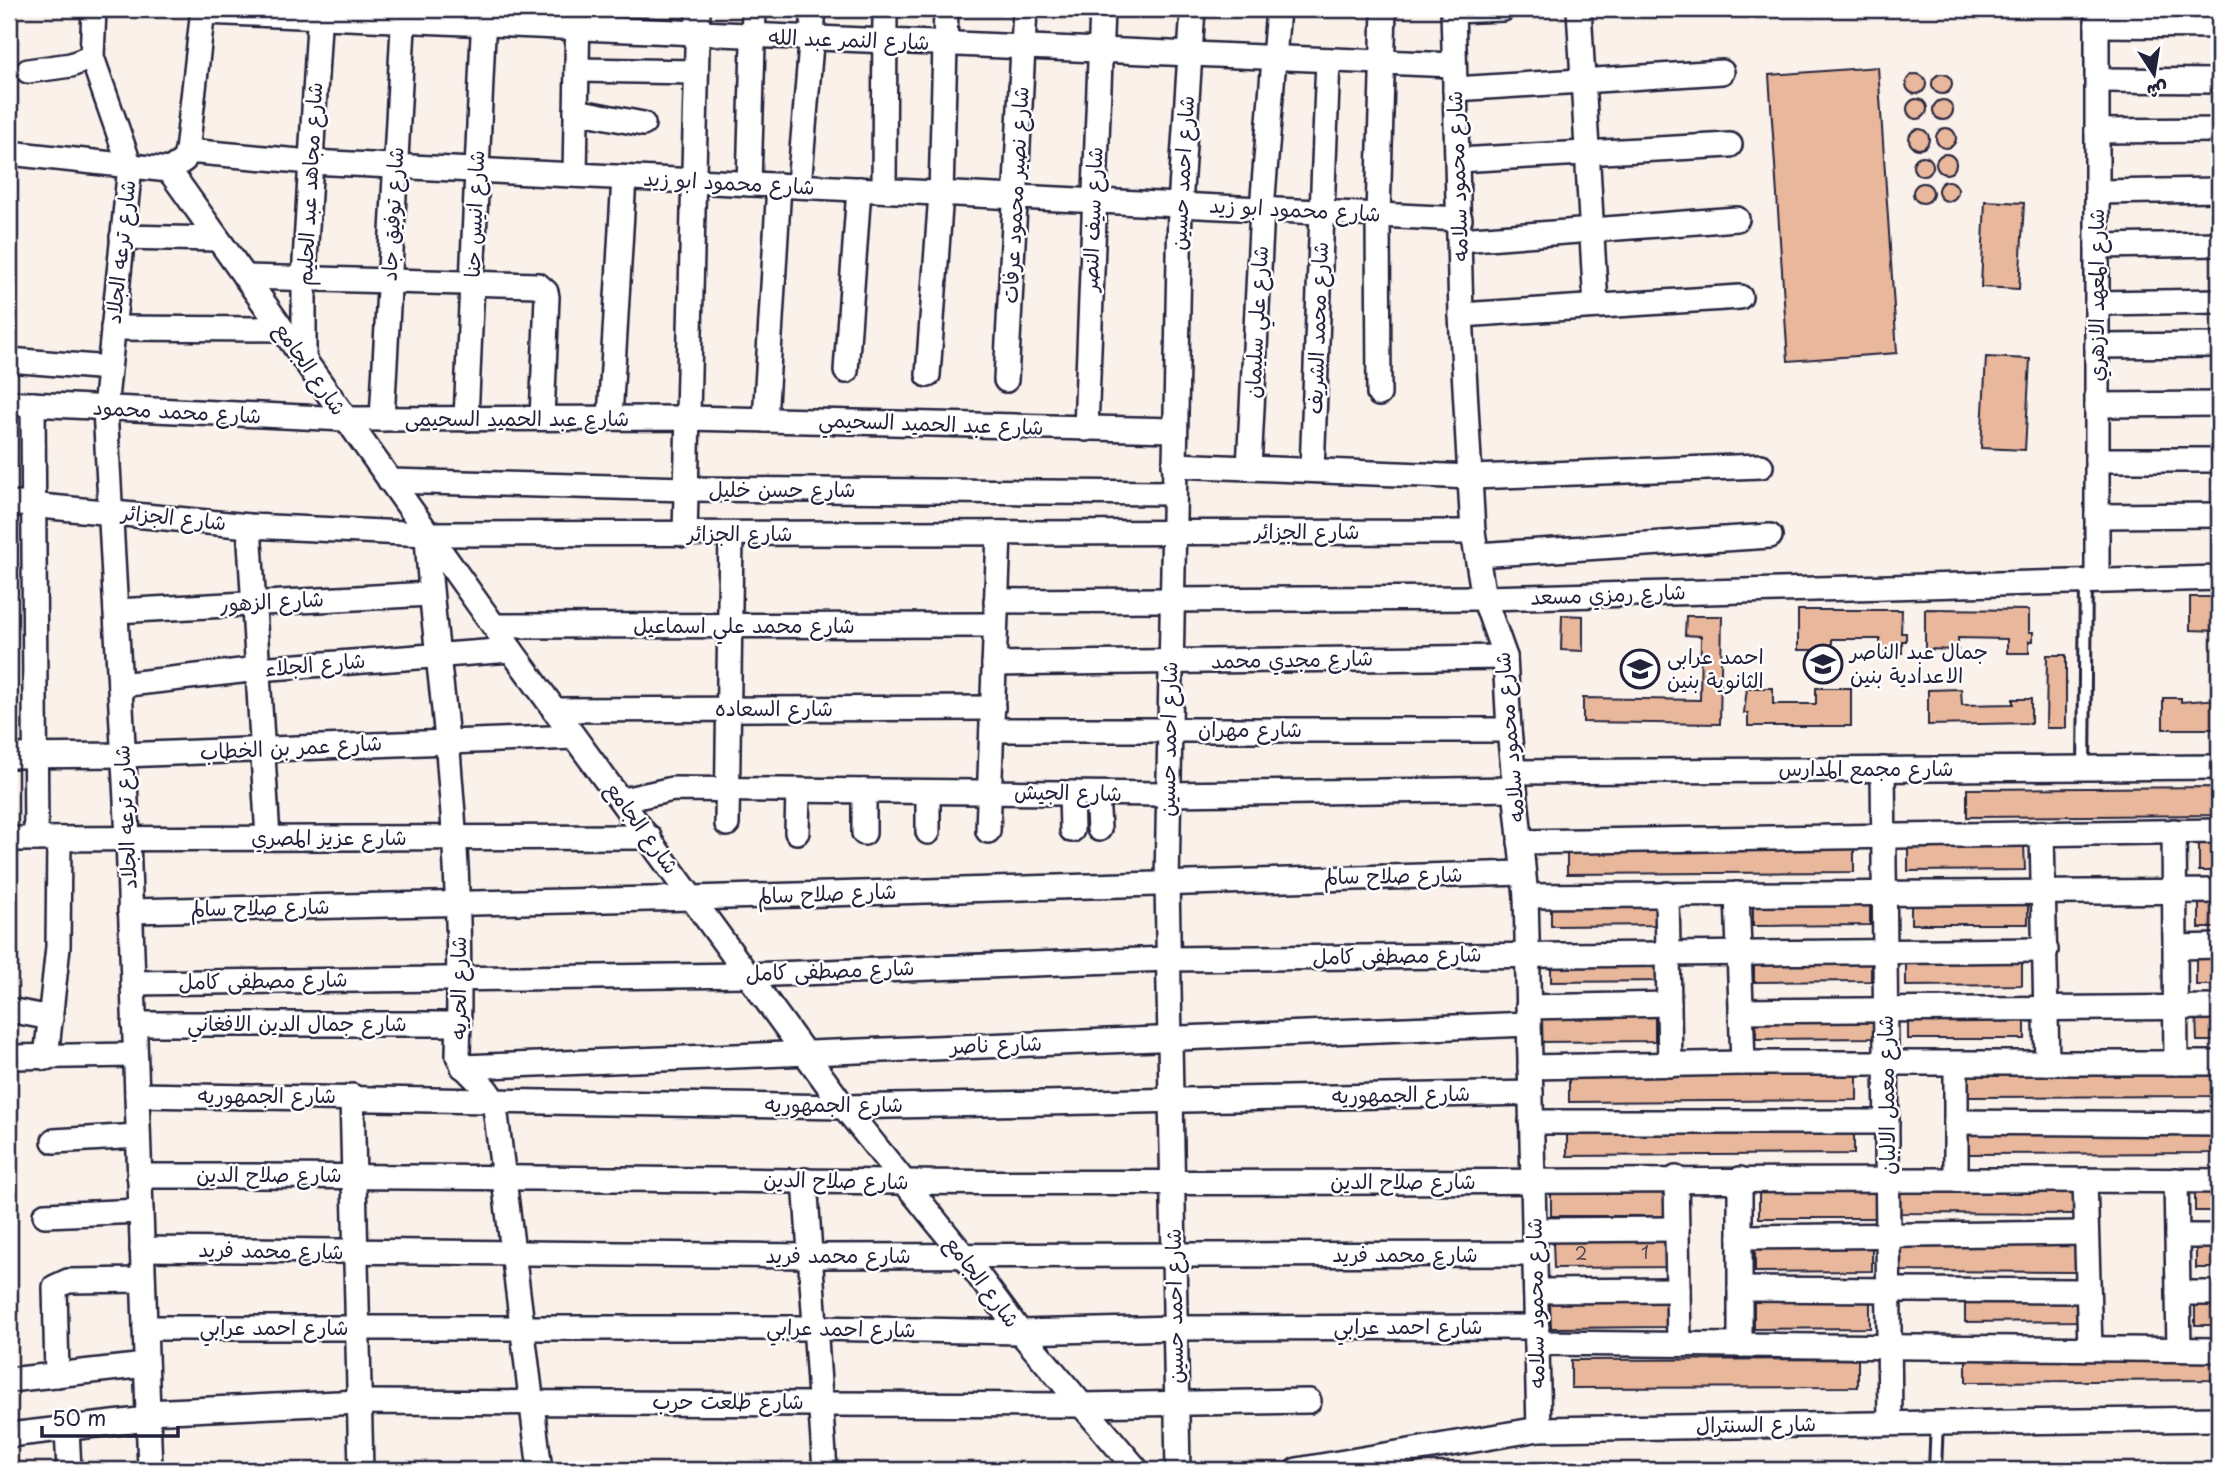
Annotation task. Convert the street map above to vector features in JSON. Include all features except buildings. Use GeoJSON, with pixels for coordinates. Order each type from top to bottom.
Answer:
{"type":"FeatureCollection","features":[{"type":"Feature","properties":{"kind":"street"},"geometry":{"type":"LineString","coordinates":[[94,9],[92,57],[130,166]]}},
{"type":"Feature","properties":{"kind":"street"},"geometry":{"type":"LineString","coordinates":[[685,534],[698,9]]}},
{"type":"Feature","properties":{"kind":"street"},"geometry":{"type":"LineString","coordinates":[[749,184],[754,9]]}},
{"type":"Feature","properties":{"kind":"street"},"geometry":{"type":"LineString","coordinates":[[765,419],[789,186],[814,9]]}},
{"type":"Feature","properties":{"kind":"street"},"geometry":{"type":"LineString","coordinates":[[884,190],[885,9]]}},
{"type":"Feature","properties":{"kind":"street"},"geometry":{"type":"LineString","coordinates":[[928,375],[941,193],[946,9]]}},
{"type":"Feature","properties":{"kind":"street","name":"شارع نصير محمود عرفات"},"geometry":{"type":"LineString","coordinates":[[1006,380],[1025,9]]}},
{"type":"Feature","properties":{"kind":"street","name":"شارع سيف النصر"},"geometry":{"type":"LineString","coordinates":[[1086,429],[1102,9]]}},
{"type":"Feature","properties":{"kind":"street","name":"شارع احمد حسين"},"geometry":{"type":"LineString","coordinates":[[1178,1470],[1167,959],[1168,730],[1180,205],[1193,9]]}},
{"type":"Feature","properties":{"kind":"street","name":"شارع علي سليمان"},"geometry":{"type":"LineString","coordinates":[[1249,468],[1262,209],[1278,9]]}},
{"type":"Feature","properties":{"kind":"street"},"geometry":{"type":"LineString","coordinates":[[1379,394],[1378,215],[1384,9]]}},
{"type":"Feature","properties":{"kind":"street"},"geometry":{"type":"LineString","coordinates":[[1453,10],[1503,9]]}},
{"type":"Feature","properties":{"kind":"street"},"geometry":{"type":"LineString","coordinates":[[1579,9],[1597,306]]}},
{"type":"Feature","properties":{"kind":"street"},"geometry":{"type":"LineString","coordinates":[[9,153],[169,170],[184,160],[203,10]]}},
{"type":"Feature","properties":{"kind":"street","name":"شارع النمر عبد الله"},"geometry":{"type":"LineString","coordinates":[[203,10],[578,19],[753,37],[1453,65]]}},
{"type":"Feature","properties":{"kind":"street","name":"شارع محمود سلامه"},"geometry":{"type":"LineString","coordinates":[[1453,10],[1461,315],[1473,532],[1483,598],[1505,657],[1509,730],[1525,896],[1539,1429]]}},
{"type":"Feature","properties":{"kind":"street","name":"شارع مجاهد عبد الحليم"},"geometry":{"type":"LineString","coordinates":[[304,360],[304,278],[319,13]]}},
{"type":"Feature","properties":{"kind":"street","name":"شارع توفيق جاد"},"geometry":{"type":"LineString","coordinates":[[382,419],[404,15]]}},
{"type":"Feature","properties":{"kind":"street","name":"شارع انيس حنا"},"geometry":{"type":"LineString","coordinates":[[466,419],[484,17]]}},
{"type":"Feature","properties":{"kind":"street"},"geometry":{"type":"LineString","coordinates":[[2098,17],[2219,26]]}},
{"type":"Feature","properties":{"kind":"street","name":"شارع المعهد الازهري"},"geometry":{"type":"LineString","coordinates":[[2092,581],[2097,516],[2098,17]]}},
{"type":"Feature","properties":{"kind":"street"},"geometry":{"type":"LineString","coordinates":[[575,175],[578,19]]}},
{"type":"Feature","properties":{"kind":"street"},"geometry":{"type":"LineString","coordinates":[[27,71],[60,67],[92,57]]}},
{"type":"Feature","properties":{"kind":"street","name":"شارع محمد الشريف"},"geometry":{"type":"LineString","coordinates":[[1312,470],[1328,60]]}},
{"type":"Feature","properties":{"kind":"street"},"geometry":{"type":"LineString","coordinates":[[577,70],[696,72]]}},
{"type":"Feature","properties":{"kind":"street"},"geometry":{"type":"LineString","coordinates":[[1455,89],[1723,72]]}},
{"type":"Feature","properties":{"kind":"street"},"geometry":{"type":"LineString","coordinates":[[2098,80],[2219,81]]}},
{"type":"Feature","properties":{"kind":"street"},"geometry":{"type":"LineString","coordinates":[[576,111],[643,124]]}},
{"type":"Feature","properties":{"kind":"street"},"geometry":{"type":"LineString","coordinates":[[2097,131],[2219,130]]}},
{"type":"Feature","properties":{"kind":"street"},"geometry":{"type":"LineString","coordinates":[[1458,160],[1588,155],[1730,145]]}},
{"type":"Feature","properties":{"kind":"street","name":"شارع محمود ابو زيد"},"geometry":{"type":"LineString","coordinates":[[187,151],[311,162],[1378,215],[1460,229],[1592,229],[1737,219]]}},
{"type":"Feature","properties":{"kind":"street","name":"شارع ترعه الجلاد"},"geometry":{"type":"LineString","coordinates":[[130,166],[105,409],[128,838],[150,1470]]}},
{"type":"Feature","properties":{"kind":"street","name":"شارع الجامع"},"geometry":{"type":"LineString","coordinates":[[169,170],[554,710],[623,800],[844,1107],[964,1256],[1020,1332],[1137,1470]]}},
{"type":"Feature","properties":{"kind":"street"},"geometry":{"type":"LineString","coordinates":[[610,418],[624,178]]}},
{"type":"Feature","properties":{"kind":"street"},"geometry":{"type":"LineString","coordinates":[[846,370],[859,189]]}},
{"type":"Feature","properties":{"kind":"street"},"geometry":{"type":"LineString","coordinates":[[2097,192],[2219,190]]}},
{"type":"Feature","properties":{"kind":"street"},"geometry":{"type":"LineString","coordinates":[[122,237],[217,239]]}},
{"type":"Feature","properties":{"kind":"street"},"geometry":{"type":"LineString","coordinates":[[2098,246],[2219,244]]}},
{"type":"Feature","properties":{"kind":"street"},"geometry":{"type":"LineString","coordinates":[[245,277],[538,285],[547,297],[542,418]]}},
{"type":"Feature","properties":{"kind":"street"},"geometry":{"type":"LineString","coordinates":[[1461,315],[1741,297]]}},
{"type":"Feature","properties":{"kind":"street"},"geometry":{"type":"LineString","coordinates":[[2097,303],[2219,301]]}},
{"type":"Feature","properties":{"kind":"street"},"geometry":{"type":"LineString","coordinates":[[113,328],[282,329]]}},
{"type":"Feature","properties":{"kind":"street"},"geometry":{"type":"LineString","coordinates":[[2097,346],[2219,345]]}},
{"type":"Feature","properties":{"kind":"street"},"geometry":{"type":"LineString","coordinates":[[9,360],[109,368]]}},
{"type":"Feature","properties":{"kind":"street","name":"شارع محمد محمود"},"geometry":{"type":"LineString","coordinates":[[9,403],[345,419]]}},
{"type":"Feature","properties":{"kind":"street"},"geometry":{"type":"LineString","coordinates":[[33,404],[36,757],[48,839],[58,947],[46,1058]]}},
{"type":"Feature","properties":{"kind":"street"},"geometry":{"type":"LineString","coordinates":[[2097,405],[2219,404]]}},
{"type":"Feature","properties":{"kind":"street","name":"شارع عبد الحميد السحيمى"},"geometry":{"type":"LineString","coordinates":[[345,419],[688,418]]}},
{"type":"Feature","properties":{"kind":"street","name":"شارع عبد الحميد السحيمي"},"geometry":{"type":"LineString","coordinates":[[688,418],[1175,429]]}},
{"type":"Feature","properties":{"kind":"street"},"geometry":{"type":"LineString","coordinates":[[2097,460],[2219,460]]}},
{"type":"Feature","properties":{"kind":"street"},"geometry":{"type":"LineString","coordinates":[[1174,465],[1472,477],[1760,466]]}},
{"type":"Feature","properties":{"kind":"street","name":"شارع حسن خليل"},"geometry":{"type":"LineString","coordinates":[[390,481],[687,489],[1174,493]]}},
{"type":"Feature","properties":{"kind":"street","name":"شارع الجزائر"},"geometry":{"type":"LineString","coordinates":[[9,503],[249,526],[428,534],[1473,532]]}},
{"type":"Feature","properties":{"kind":"street"},"geometry":{"type":"LineString","coordinates":[[2097,516],[2219,516]]}},
{"type":"Feature","properties":{"kind":"street"},"geometry":{"type":"LineString","coordinates":[[249,526],[268,838]]}},
{"type":"Feature","properties":{"kind":"street"},"geometry":{"type":"LineString","coordinates":[[988,831],[999,533]]}},
{"type":"Feature","properties":{"kind":"street","name":"شارع الحريه"},"geometry":{"type":"LineString","coordinates":[[428,534],[429,594],[447,741],[459,904],[458,1056],[463,1067],[483,1083],[493,1099]]}},
{"type":"Feature","properties":{"kind":"street"},"geometry":{"type":"LineString","coordinates":[[727,824],[731,534]]}},
{"type":"Feature","properties":{"kind":"street"},"geometry":{"type":"LineString","coordinates":[[1477,555],[1770,537]]}},
{"type":"Feature","properties":{"kind":"street","name":"شارع رمزي مسعد"},"geometry":{"type":"LineString","coordinates":[[996,601],[1483,598],[2219,578]]}},
{"type":"Feature","properties":{"kind":"street","name":"شارع الزهور"},"geometry":{"type":"LineString","coordinates":[[116,611],[429,594]]}},
{"type":"Feature","properties":{"kind":"street","name":"شارع محمد علي اسماعيل"},"geometry":{"type":"LineString","coordinates":[[494,626],[995,625]]}},
{"type":"Feature","properties":{"kind":"street","name":"شارع الجلاء"},"geometry":{"type":"LineString","coordinates":[[120,685],[258,669],[511,650]]}},
{"type":"Feature","properties":{"kind":"street","name":"شارع مجدي محمد"},"geometry":{"type":"LineString","coordinates":[[994,664],[1505,657]]}},
{"type":"Feature","properties":{"kind":"street","name":"شارع السعاده"},"geometry":{"type":"LineString","coordinates":[[554,710],[729,709],[993,719]]}},
{"type":"Feature","properties":{"kind":"street","name":"شارع مهران"},"geometry":{"type":"LineString","coordinates":[[993,719],[1168,730],[1509,730]]}},
{"type":"Feature","properties":{"kind":"street","name":"شارع عمر بن الخطاب"},"geometry":{"type":"LineString","coordinates":[[9,756],[123,755],[574,737]]}},
{"type":"Feature","properties":{"kind":"street","name":"شارع مجمع المدارس"},"geometry":{"type":"LineString","coordinates":[[1514,780],[1883,768],[2219,767]]}},
{"type":"Feature","properties":{"kind":"street","name":"شارع معمل الالبان"},"geometry":{"type":"LineString","coordinates":[[1883,768],[1890,1422]]}},
{"type":"Feature","properties":{"kind":"street","name":"شارع الجيش"},"geometry":{"type":"LineString","coordinates":[[623,800],[673,789],[1168,794],[1514,780]]}},
{"type":"Feature","properties":{"kind":"street"},"geometry":{"type":"LineString","coordinates":[[797,832],[798,790]]}},
{"type":"Feature","properties":{"kind":"street"},"geometry":{"type":"LineString","coordinates":[[864,791],[864,834]]}},
{"type":"Feature","properties":{"kind":"street"},"geometry":{"type":"LineString","coordinates":[[928,792],[928,832]]}},
{"type":"Feature","properties":{"kind":"street"},"geometry":{"type":"LineString","coordinates":[[1071,793],[1072,830]]}},
{"type":"Feature","properties":{"kind":"street"},"geometry":{"type":"LineString","coordinates":[[1097,794],[1099,829]]}},
{"type":"Feature","properties":{"kind":"street"},"geometry":{"type":"LineString","coordinates":[[2174,831],[2176,1063]]}},
{"type":"Feature","properties":{"kind":"street"},"geometry":{"type":"LineString","coordinates":[[1520,842],[1884,834],[2219,831]]}},
{"type":"Feature","properties":{"kind":"street"},"geometry":{"type":"LineString","coordinates":[[2042,833],[2047,1063]]}},
{"type":"Feature","properties":{"kind":"street","name":"شارع عزيز المصري"},"geometry":{"type":"LineString","coordinates":[[9,839],[649,837]]}},
{"type":"Feature","properties":{"kind":"street","name":"شارع صلاح سالم"},"geometry":{"type":"LineString","coordinates":[[130,911],[693,898],[1523,873]]}},
{"type":"Feature","properties":{"kind":"street"},"geometry":{"type":"LineString","coordinates":[[1525,896],[2219,891]]}},
{"type":"Feature","properties":{"kind":"street"},"geometry":{"type":"LineString","coordinates":[[1668,894],[1670,1065]]}},
{"type":"Feature","properties":{"kind":"street"},"geometry":{"type":"LineString","coordinates":[[1737,894],[1743,1063]]}},
{"type":"Feature","properties":{"kind":"street"},"geometry":{"type":"LineString","coordinates":[[2176,947],[2219,946]]}},
{"type":"Feature","properties":{"kind":"street","name":"شارع مصطفى كامل"},"geometry":{"type":"LineString","coordinates":[[132,982],[748,975],[1167,959],[1739,951],[2046,950]]}},
{"type":"Feature","properties":{"kind":"street","name":"شارع ناصر"},"geometry":{"type":"LineString","coordinates":[[463,1067],[1169,1038],[1529,1016],[1669,1004]]}},
{"type":"Feature","properties":{"kind":"street"},"geometry":{"type":"LineString","coordinates":[[1741,1012],[2219,1007]]}},
{"type":"Feature","properties":{"kind":"street"},"geometry":{"type":"LineString","coordinates":[[9,1010],[51,1018]]}},
{"type":"Feature","properties":{"kind":"street","name":"شارع جمال الدين الافغاني"},"geometry":{"type":"LineString","coordinates":[[134,1024],[459,1024]]}},
{"type":"Feature","properties":{"kind":"street"},"geometry":{"type":"LineString","coordinates":[[9,1057],[135,1055]]}},
{"type":"Feature","properties":{"kind":"street"},"geometry":{"type":"LineString","coordinates":[[1530,1067],[1743,1063],[2219,1063]]}},
{"type":"Feature","properties":{"kind":"street"},"geometry":{"type":"LineString","coordinates":[[1956,1064],[1956,1180]]}},
{"type":"Feature","properties":{"kind":"street","name":"شارع الجمهوريه"},"geometry":{"type":"LineString","coordinates":[[137,1095],[352,1096],[844,1107],[1531,1093]]}},
{"type":"Feature","properties":{"kind":"street"},"geometry":{"type":"LineString","coordinates":[[352,1096],[361,1470]]}},
{"type":"Feature","properties":{"kind":"street"},"geometry":{"type":"LineString","coordinates":[[493,1099],[505,1175],[540,1470]]}},
{"type":"Feature","properties":{"kind":"street"},"geometry":{"type":"LineString","coordinates":[[1531,1122],[1887,1122]]}},
{"type":"Feature","properties":{"kind":"street"},"geometry":{"type":"LineString","coordinates":[[1956,1122],[2219,1124]]}},
{"type":"Feature","properties":{"kind":"street"},"geometry":{"type":"LineString","coordinates":[[54,1141],[138,1136]]}},
{"type":"Feature","properties":{"kind":"street","name":"شارع صلاح الدين"},"geometry":{"type":"LineString","coordinates":[[139,1176],[505,1175],[904,1182],[1533,1182],[1676,1178],[2219,1181]]}},
{"type":"Feature","properties":{"kind":"street"},"geometry":{"type":"LineString","coordinates":[[1676,1178],[1679,1344]]}},
{"type":"Feature","properties":{"kind":"street"},"geometry":{"type":"LineString","coordinates":[[1740,1179],[1740,1345]]}},
{"type":"Feature","properties":{"kind":"street"},"geometry":{"type":"LineString","coordinates":[[805,1180],[825,1470]]}},
{"type":"Feature","properties":{"kind":"street"},"geometry":{"type":"LineString","coordinates":[[2085,1180],[2090,1348]]}},
{"type":"Feature","properties":{"kind":"street"},"geometry":{"type":"LineString","coordinates":[[2176,1180],[2179,1349]]}},
{"type":"Feature","properties":{"kind":"street"},"geometry":{"type":"LineString","coordinates":[[45,1215],[141,1211]]}},
{"type":"Feature","properties":{"kind":"street"},"geometry":{"type":"LineString","coordinates":[[1534,1230],[1677,1229]]}},
{"type":"Feature","properties":{"kind":"street"},"geometry":{"type":"LineString","coordinates":[[1740,1237],[2086,1233]]}},
{"type":"Feature","properties":{"kind":"street"},"geometry":{"type":"LineString","coordinates":[[2177,1236],[2219,1236]]}},
{"type":"Feature","properties":{"kind":"street","name":"شارع محمد فريد"},"geometry":{"type":"LineString","coordinates":[[142,1249],[812,1256],[1535,1254]]}},
{"type":"Feature","properties":{"kind":"street"},"geometry":{"type":"LineString","coordinates":[[57,1375],[55,1287],[68,1281],[143,1280]]}},
{"type":"Feature","properties":{"kind":"street"},"geometry":{"type":"LineString","coordinates":[[1740,1289],[2088,1291]]}},
{"type":"Feature","properties":{"kind":"street"},"geometry":{"type":"LineString","coordinates":[[1536,1291],[1678,1290]]}},
{"type":"Feature","properties":{"kind":"street"},"geometry":{"type":"LineString","coordinates":[[2178,1293],[2219,1293]]}},
{"type":"Feature","properties":{"kind":"street","name":"شارع احمد عرابي"},"geometry":{"type":"LineString","coordinates":[[145,1328],[816,1328],[1020,1332],[1175,1328],[1537,1335],[1679,1344],[2219,1350]]}},
{"type":"Feature","properties":{"kind":"street"},"geometry":{"type":"LineString","coordinates":[[9,1380],[146,1365]]}},
{"type":"Feature","properties":{"kind":"street","name":"شارع طلعت حرب"},"geometry":{"type":"LineString","coordinates":[[9,1436],[148,1415],[360,1402],[1082,1405],[1309,1401]]}},
{"type":"Feature","properties":{"kind":"street","name":"شارع السنترال"},"geometry":{"type":"LineString","coordinates":[[1297,1470],[1501,1438],[1539,1429],[1937,1421],[2219,1419]]}},
{"type":"Feature","properties":{"kind":"street"},"geometry":{"type":"LineString","coordinates":[[67,1429],[69,1470]]}},
{"type":"Feature","properties":{"kind":"lane"},"geometry":{"type":"LineString","coordinates":[[2084,768],[2092,581]]}},
{"type":"Feature","properties":{"kind":"lane"},"geometry":{"type":"LineString","coordinates":[[1935,1470],[1937,1421]]}},
{"type":"Feature","properties":{"kind":"place","name":"جمال عبد الناصر الاعدادية بنين"},"geometry":{"type":"Point","coordinates":[1823,664]}},
{"type":"Feature","properties":{"kind":"place","name":"احمد عرابى الثانوية بنين"},"geometry":{"type":"Point","coordinates":[1640,669]}}]}
